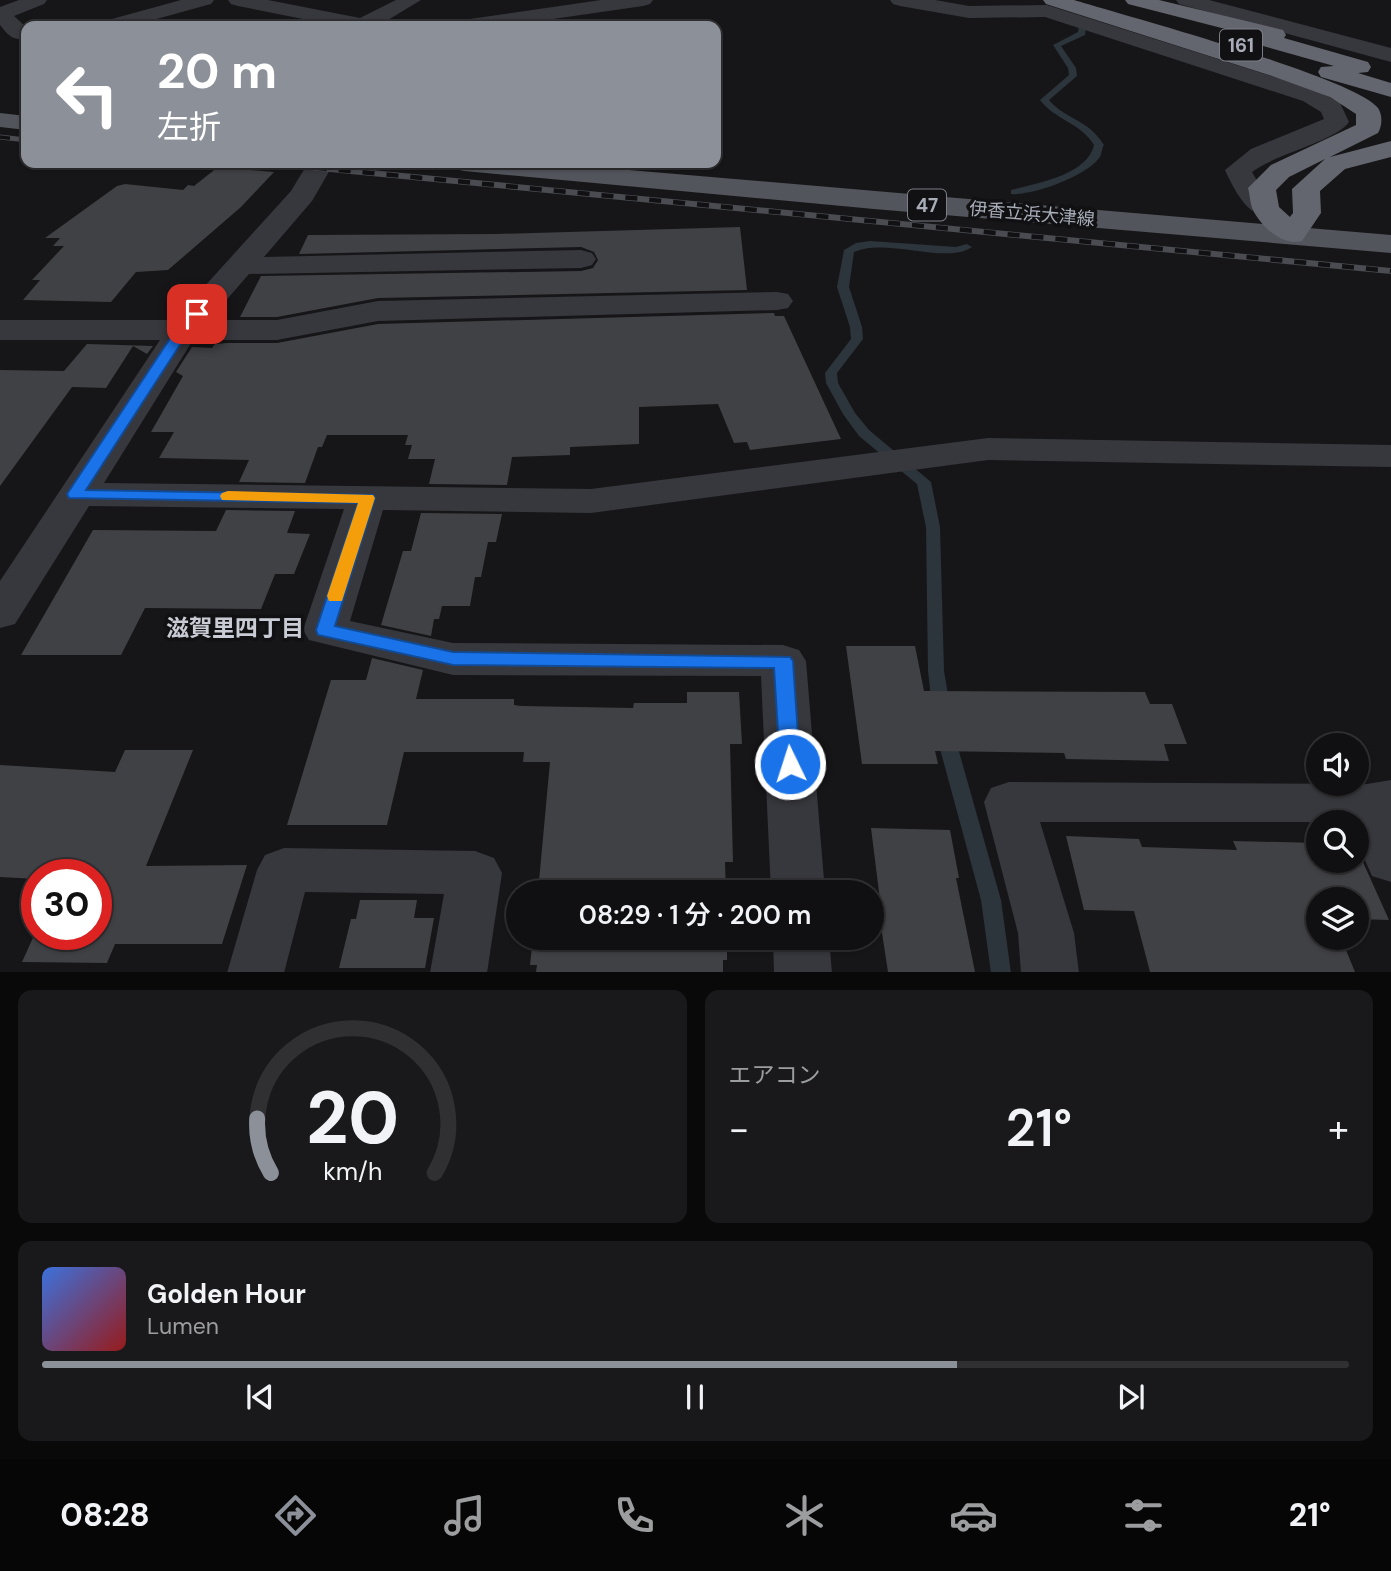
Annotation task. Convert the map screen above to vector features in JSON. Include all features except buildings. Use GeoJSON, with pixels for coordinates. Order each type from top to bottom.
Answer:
{"type":"FeatureCollection","features":[{"type":"Feature","properties":{"kind":"highway"},"geometry":{"type":"LineString","coordinates":[[1053,0],[1280,71],[1338,92],[1368,111],[1369,128],[1280,171],[1262,188],[1266,209],[1292,235],[1307,214],[1306,189],[1336,163],[1391,149]]}},
{"type":"Feature","properties":{"kind":"highway","name":"161"},"geometry":{"type":"LineString","coordinates":[[1091,0],[1391,90]]}},
{"type":"Feature","properties":{"kind":"highway"},"geometry":{"type":"LineString","coordinates":[[1134,0],[1391,65]]}},
{"type":"Feature","properties":{"kind":"highway","name":"161"},"geometry":{"type":"LineString","coordinates":[[1134,0],[1391,77]]}},
{"type":"Feature","properties":{"kind":"main road"},"geometry":{"type":"LineString","coordinates":[[0,120],[21,122]]}},
{"type":"Feature","properties":{"kind":"main road","name":"伊香立浜大津線"},"geometry":{"type":"LineString","coordinates":[[545,168],[874,201],[1391,244]]}},
{"type":"Feature","properties":{"kind":"street"},"geometry":{"type":"LineString","coordinates":[[21,34],[3,16],[8,11],[37,0]]}},
{"type":"Feature","properties":{"kind":"street"},"geometry":{"type":"LineString","coordinates":[[126,21],[204,0]]}},
{"type":"Feature","properties":{"kind":"street"},"geometry":{"type":"LineString","coordinates":[[238,0],[340,21]]}},
{"type":"Feature","properties":{"kind":"street"},"geometry":{"type":"LineString","coordinates":[[367,21],[411,0]]}},
{"type":"Feature","properties":{"kind":"street"},"geometry":{"type":"LineString","coordinates":[[498,21],[643,0]]}},
{"type":"Feature","properties":{"kind":"street"},"geometry":{"type":"LineString","coordinates":[[900,0],[969,12],[1047,11],[1311,96],[1332,108],[1337,122],[1312,136],[1254,156],[1238,170],[1248,190],[1266,209]]}},
{"type":"Feature","properties":{"kind":"street"},"geometry":{"type":"LineString","coordinates":[[1186,0],[1391,55]]}},
{"type":"Feature","properties":{"kind":"street"},"geometry":{"type":"LineString","coordinates":[[0,614],[182,331],[302,195],[318,168]]}},
{"type":"Feature","properties":{"kind":"street"},"geometry":{"type":"LineString","coordinates":[[242,264],[269,266],[581,259]]}},
{"type":"Feature","properties":{"kind":"street"},"geometry":{"type":"LineString","coordinates":[[0,330],[277,330],[379,311],[777,301]]}},
{"type":"Feature","properties":{"kind":"street"},"geometry":{"type":"LineString","coordinates":[[75,494],[592,501],[988,449],[1391,456]]}},
{"type":"Feature","properties":{"kind":"street"},"geometry":{"type":"LineString","coordinates":[[367,498],[325,630],[453,659],[783,661],[797,880]]}},
{"type":"Feature","properties":{"kind":"street"},"geometry":{"type":"LineString","coordinates":[[1050,972],[1046,933],[1010,802],[1379,802],[1391,861]]}},
{"type":"Feature","properties":{"kind":"street"},"geometry":{"type":"LineString","coordinates":[[255,972],[284,870],[474,873],[458,972]]}},
{"type":"Feature","properties":{"kind":"street"},"geometry":{"type":"LineString","coordinates":[[802,950],[803,972]]}},
{"type":"Feature","properties":{"kind":"waterway"},"geometry":{"type":"LineString","coordinates":[[1015,192],[1073,173],[1097,155],[1099,145],[1092,133],[1048,106],[1044,100],[1073,76],[1072,68],[1057,45],[1082,33],[1082,27]]}},
{"type":"Feature","properties":{"kind":"waterway"},"geometry":{"type":"LineString","coordinates":[[941,707],[936,671],[933,527],[924,482],[864,433],[849,414],[832,383],[831,373],[857,339],[856,327],[843,287],[849,250],[870,244],[957,250],[967,247]]}},
{"type":"Feature","properties":{"kind":"waterway"},"geometry":{"type":"LineString","coordinates":[[945,734],[991,900],[1001,972]]}},
{"type":"Feature","properties":{"kind":"railway"},"geometry":{"type":"LineString","coordinates":[[0,137],[21,139]]}},
{"type":"Feature","properties":{"kind":"railway"},"geometry":{"type":"LineString","coordinates":[[319,168],[1391,271]]}},
{"type":"Feature","properties":{"kind":"slow traffic"},"geometry":{"type":"LineString","coordinates":[[228,496],[367,498],[335,596]]}},
{"type":"Feature","properties":{"kind":"district","name":"滋賀里四丁目"},"geometry":{"type":"Point","coordinates":[235,628]}},
{"type":"Feature","properties":{"kind":"route"},"geometry":{"type":"LineString","coordinates":[[197,314],[182,331],[75,494],[367,498],[325,630],[453,659],[783,661],[790,764]]}}]}
